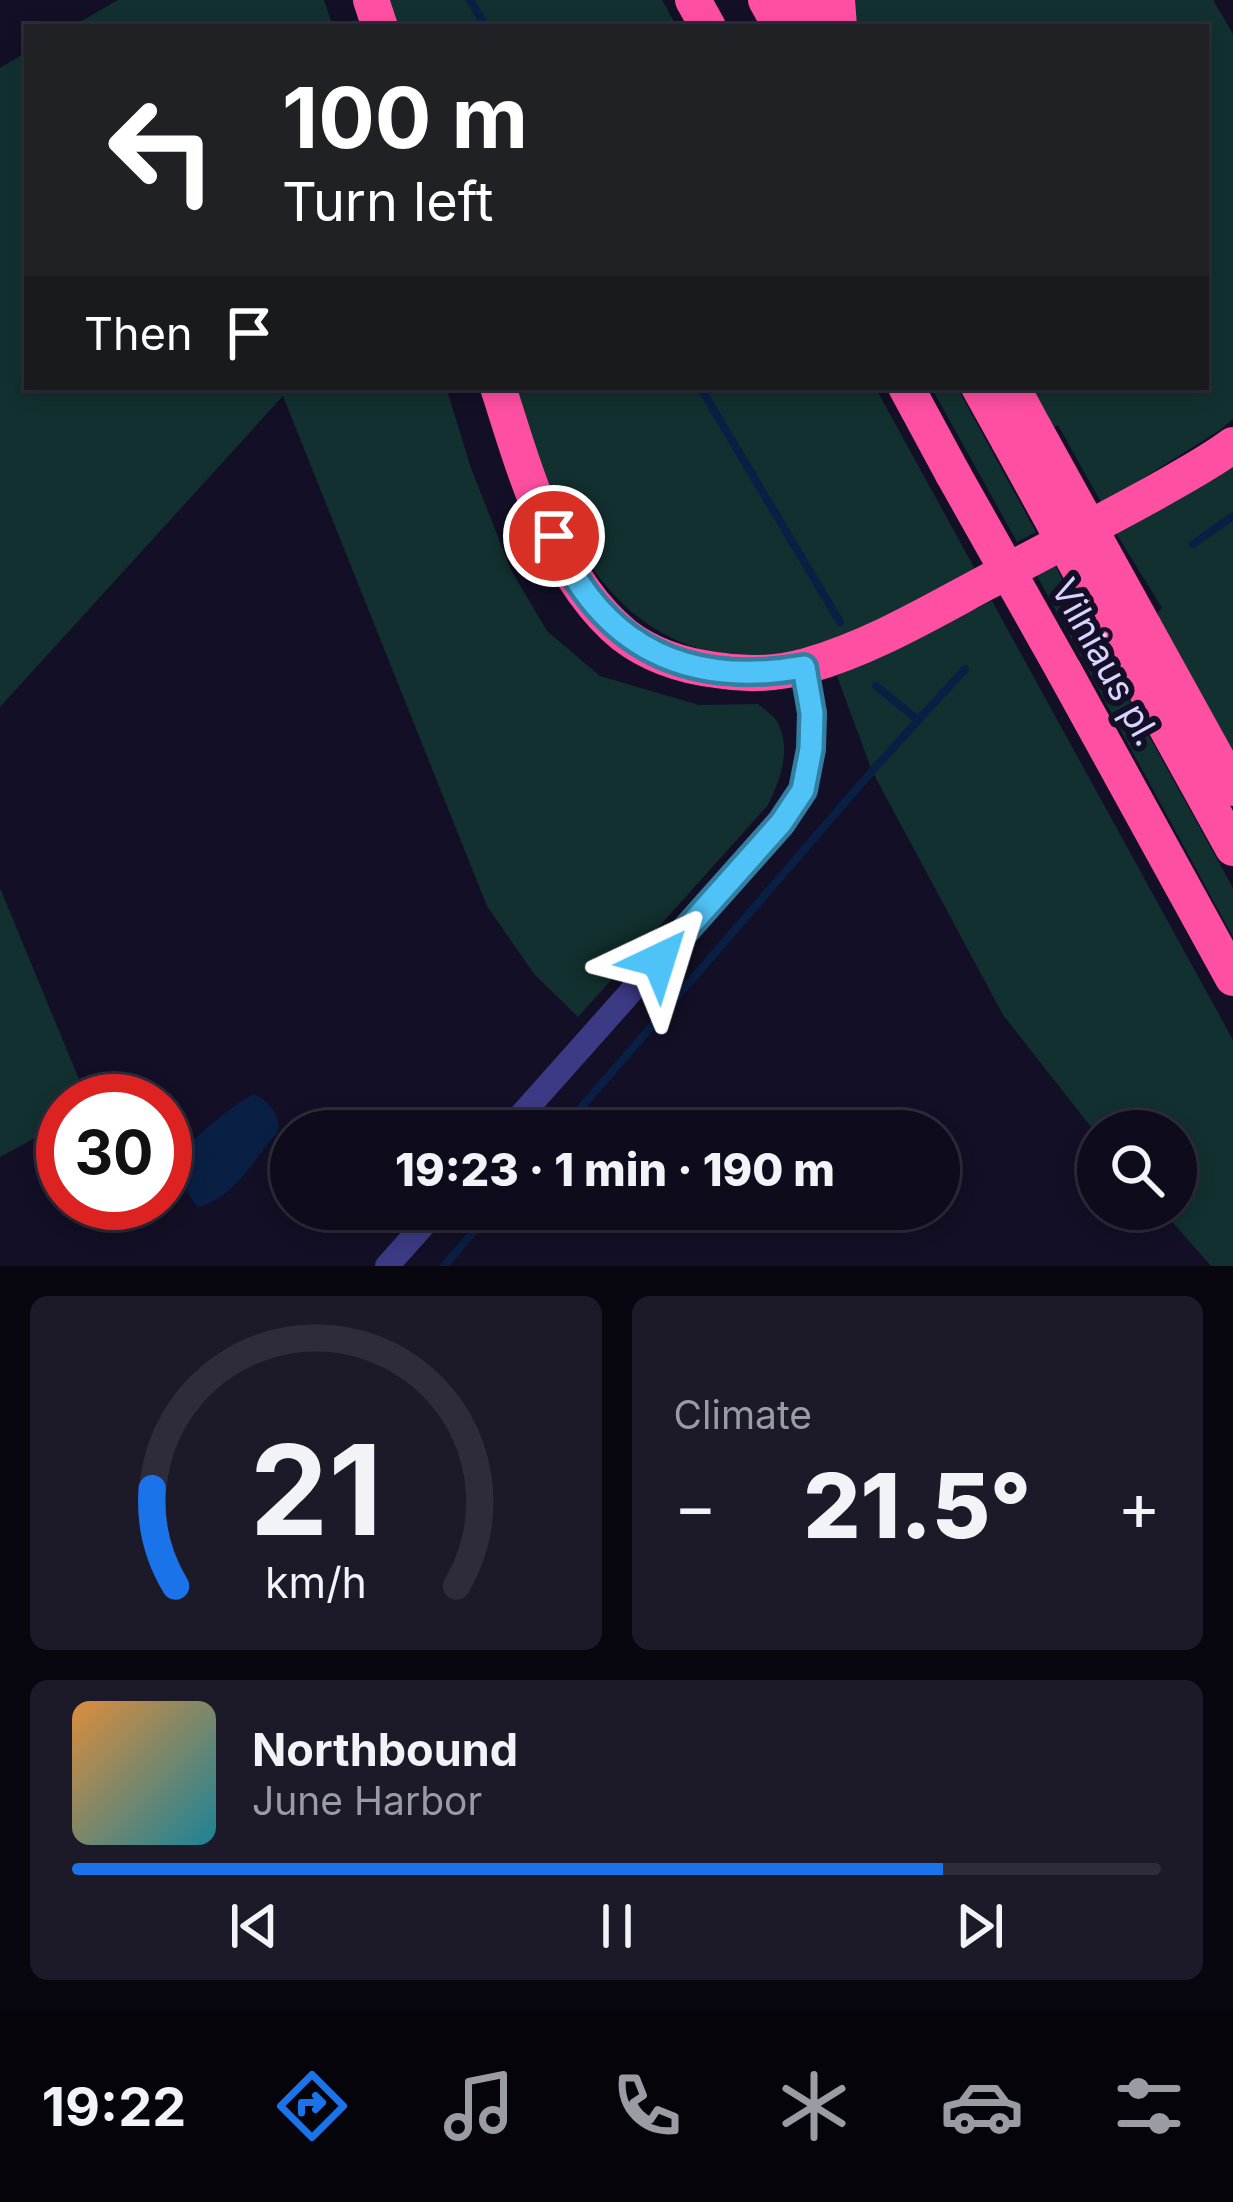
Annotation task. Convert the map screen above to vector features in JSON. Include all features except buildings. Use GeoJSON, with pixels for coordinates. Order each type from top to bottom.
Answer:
{"type":"FeatureCollection","features":[{"type":"Feature","properties":{"kind":"highway"},"geometry":{"type":"LineString","coordinates":[[498,390],[564,560],[591,601],[624,634],[656,654],[698,668],[738,674],[804,667],[843,654],[1138,502],[1233,445]]}},
{"type":"Feature","properties":{"kind":"highway","name":"Vilniaus pl."},"geometry":{"type":"LineString","coordinates":[[908,390],[1233,978]]}},
{"type":"Feature","properties":{"kind":"highway","name":"Vilniaus pl."},"geometry":{"type":"LineString","coordinates":[[982,390],[1022,435],[1131,634],[1233,848]]}},
{"type":"Feature","properties":{"kind":"highway"},"geometry":{"type":"LineString","coordinates":[[1013,390],[1022,435]]}},
{"type":"Feature","properties":{"kind":"highway"},"geometry":{"type":"LineString","coordinates":[[1131,634],[1233,788]]}},
{"type":"Feature","properties":{"kind":"street"},"geometry":{"type":"LineString","coordinates":[[526,1110],[781,823],[803,790],[812,713],[804,667]]}},
{"type":"Feature","properties":{"kind":"street"},"geometry":{"type":"LineString","coordinates":[[387,1266],[419,1230]]}},
{"type":"Feature","properties":{"kind":"green space"},"geometry":{"type":"Polygon","coordinates":[[[118,0],[324,0],[332,24],[76,24],[118,0]]]}},
{"type":"Feature","properties":{"kind":"green space"},"geometry":{"type":"Polygon","coordinates":[[[386,0],[662,0],[675,24],[394,24],[386,0]]]}},
{"type":"Feature","properties":{"kind":"green space"},"geometry":{"type":"Polygon","coordinates":[[[850,0],[1213,0],[1233,34],[1233,419],[1102,504],[1058,425],[1050,429],[1032,390],[1209,390],[1209,24],[853,24],[850,0]]]}},
{"type":"Feature","properties":{"kind":"green space"},"geometry":{"type":"Polygon","coordinates":[[[24,54],[24,390],[447,390],[511,570],[547,631],[600,676],[699,705],[758,704],[778,722],[784,756],[768,805],[578,1017],[534,974],[487,906],[283,396],[0,707],[0,68],[24,54]]]}},
{"type":"Feature","properties":{"kind":"green space"},"geometry":{"type":"Polygon","coordinates":[[[515,390],[877,390],[976,571],[833,643],[775,656],[722,656],[656,629],[624,605],[575,540],[515,390]]]}},
{"type":"Feature","properties":{"kind":"green space"},"geometry":{"type":"Polygon","coordinates":[[[933,390],[959,390],[1036,532],[1017,542],[933,390]]]}},
{"type":"Feature","properties":{"kind":"green space"},"geometry":{"type":"Polygon","coordinates":[[[1233,465],[1233,756],[1157,613],[1162,608],[1116,533],[1233,465]]]}},
{"type":"Feature","properties":{"kind":"green space"},"geometry":{"type":"Polygon","coordinates":[[[1054,564],[1233,888],[1233,937],[1036,574],[1054,564]]]}},
{"type":"Feature","properties":{"kind":"green space"},"geometry":{"type":"Polygon","coordinates":[[[992,601],[1233,1040],[1233,1266],[1211,1266],[1179,1230],[1197,1230],[1197,1110],[1078,1110],[1003,1015],[872,771],[837,676],[992,601]]]}},
{"type":"Feature","properties":{"kind":"green space"},"geometry":{"type":"Polygon","coordinates":[[[0,888],[77,1074],[36,1074],[36,1138],[0,1157],[0,888]]]}},
{"type":"Feature","properties":{"kind":"water"},"geometry":{"type":"Polygon","coordinates":[[[253,1094],[272,1110],[270,1142],[232,1188],[197,1207],[192,1199],[192,1142],[253,1094]]]}},
{"type":"Feature","properties":{"kind":"waterway"},"geometry":{"type":"LineString","coordinates":[[470,0],[484,24]]}},
{"type":"Feature","properties":{"kind":"waterway"},"geometry":{"type":"LineString","coordinates":[[702,390],[840,622]]}},
{"type":"Feature","properties":{"kind":"waterway"},"geometry":{"type":"LineString","coordinates":[[1193,544],[1233,516]]}},
{"type":"Feature","properties":{"kind":"waterway"},"geometry":{"type":"LineString","coordinates":[[579,1110],[965,669]]}},
{"type":"Feature","properties":{"kind":"waterway"},"geometry":{"type":"LineString","coordinates":[[876,686],[918,720]]}},
{"type":"Feature","properties":{"kind":"waterway"},"geometry":{"type":"LineString","coordinates":[[444,1266],[475,1230]]}},
{"type":"Feature","properties":{"kind":"route"},"geometry":{"type":"LineString","coordinates":[[554,536],[591,601],[624,634],[656,654],[698,668],[738,674],[804,667],[812,713],[803,790],[781,823],[659,960]]}}]}
